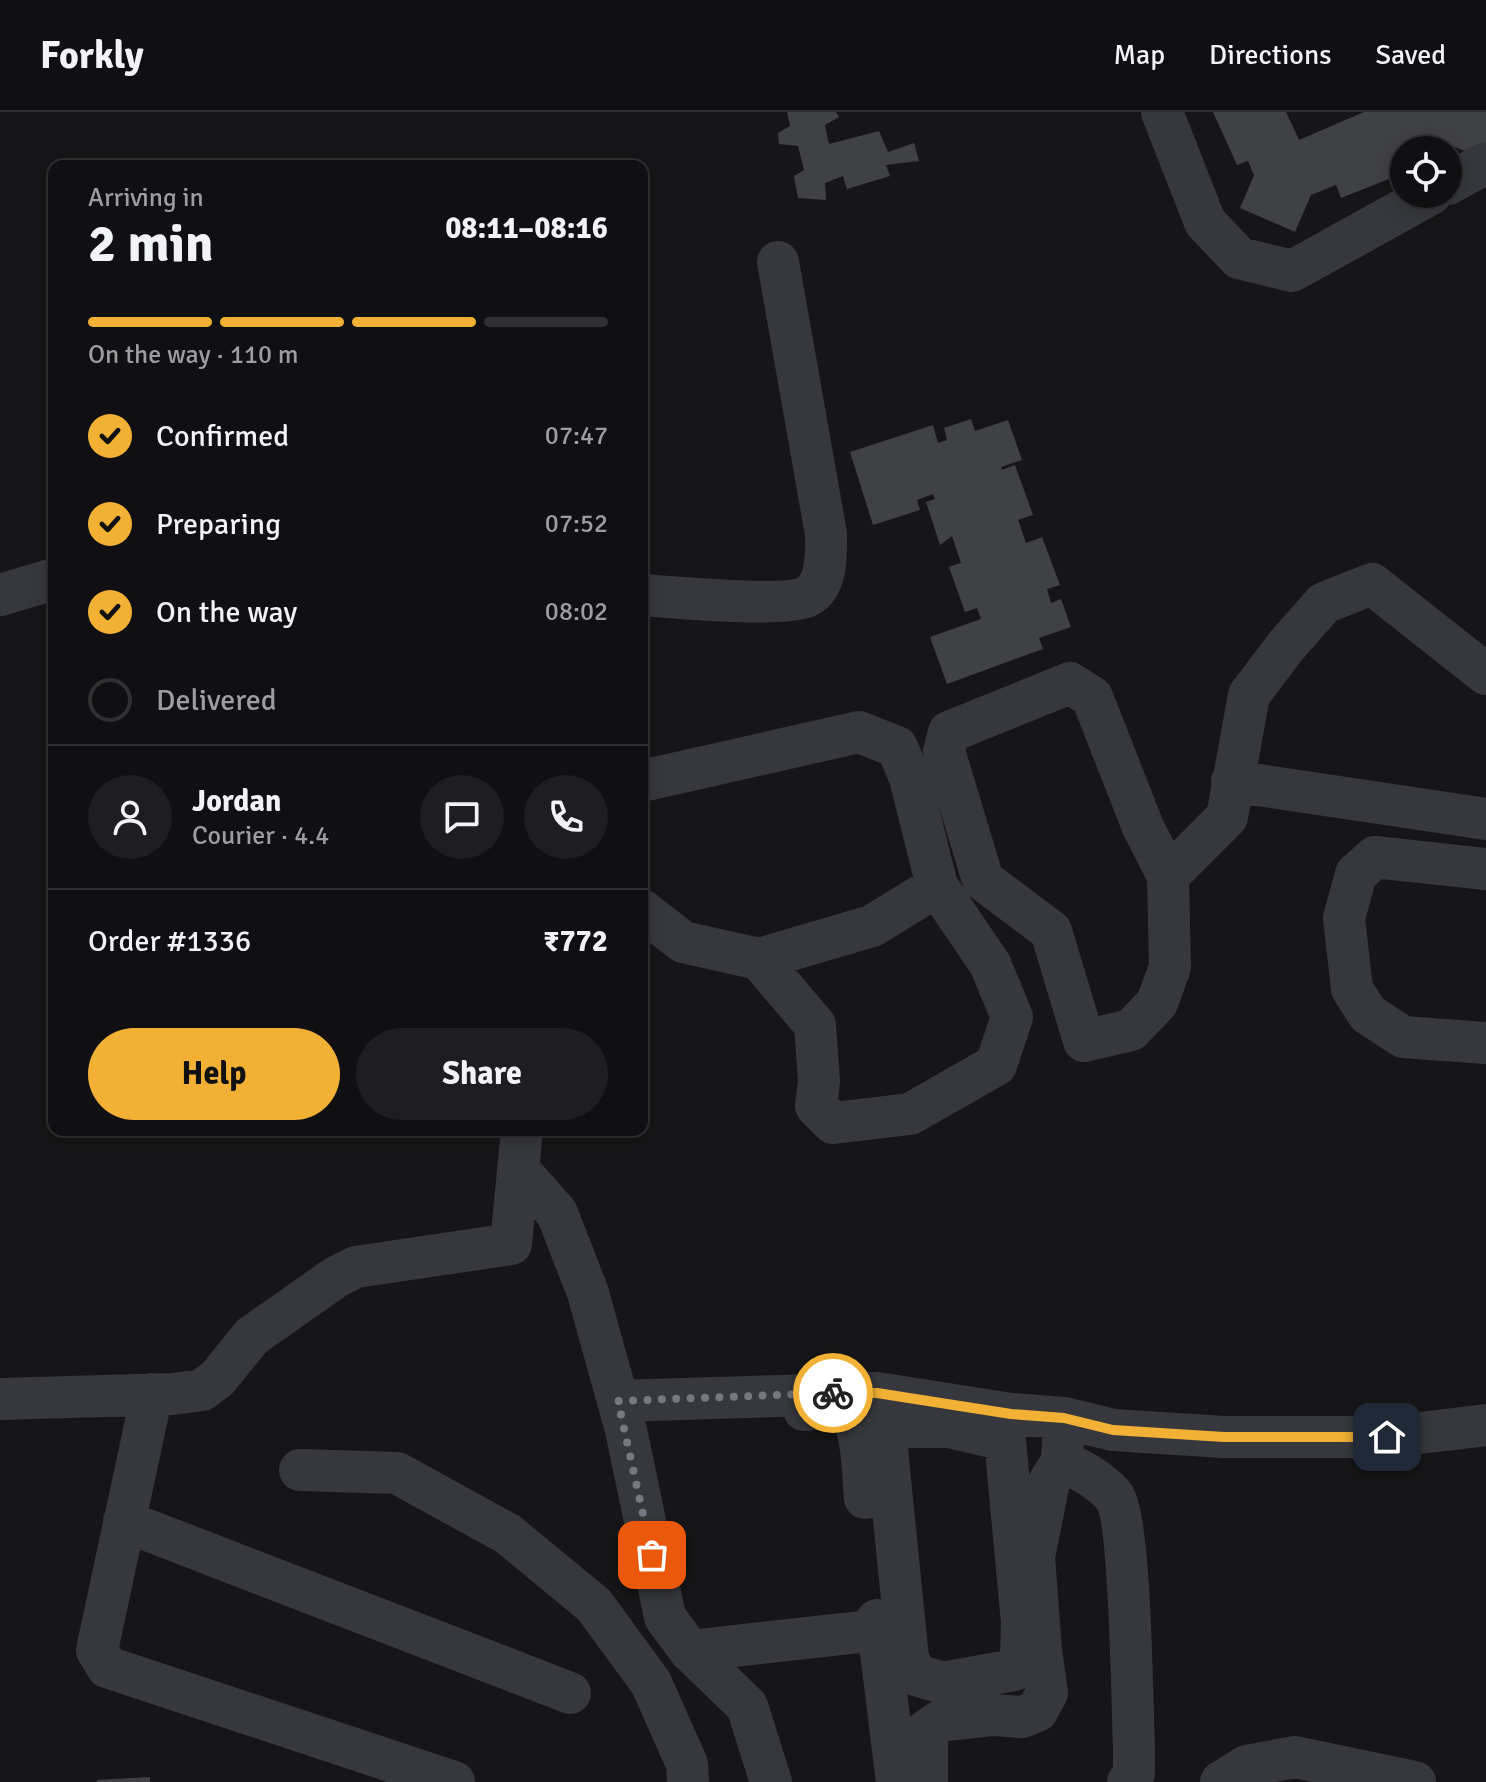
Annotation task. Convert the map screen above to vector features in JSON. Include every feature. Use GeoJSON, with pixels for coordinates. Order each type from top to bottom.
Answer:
{"type":"FeatureCollection","features":[{"type":"Feature","properties":{"kind":"street"},"geometry":{"type":"LineString","coordinates":[[1162,112],[1205,222],[1239,258],[1292,271],[1406,208]]}},
{"type":"Feature","properties":{"kind":"street"},"geometry":{"type":"LineString","coordinates":[[1462,176],[1486,163]]}},
{"type":"Feature","properties":{"kind":"street"},"geometry":{"type":"LineString","coordinates":[[648,595],[789,601],[809,596],[820,585],[826,559],[826,534],[778,262]]}},
{"type":"Feature","properties":{"kind":"street"},"geometry":{"type":"LineString","coordinates":[[0,595],[48,581]]}},
{"type":"Feature","properties":{"kind":"street"},"geometry":{"type":"LineString","coordinates":[[1168,876],[1143,827],[1092,697],[1070,683],[949,732],[944,751],[983,880],[1051,931],[1084,1041],[1131,1030],[1157,1003],[1170,967],[1168,876],[1227,817],[1249,695],[1324,603],[1372,584],[1486,674]]}},
{"type":"Feature","properties":{"kind":"street"},"geometry":{"type":"LineString","coordinates":[[648,780],[859,732],[897,747],[910,778],[937,886],[990,964],[1012,1017],[996,1065],[910,1114],[833,1123],[816,1106],[819,1081],[815,1025],[759,959]]}},
{"type":"Feature","properties":{"kind":"street"},"geometry":{"type":"LineString","coordinates":[[1232,781],[1486,819]]}},
{"type":"Feature","properties":{"kind":"street"},"geometry":{"type":"LineString","coordinates":[[1486,869],[1375,857],[1356,874],[1344,918],[1352,989],[1368,1014],[1403,1037],[1486,1043]]}},
{"type":"Feature","properties":{"kind":"street"},"geometry":{"type":"LineString","coordinates":[[648,915],[683,942],[759,959],[872,926],[937,886]]}},
{"type":"Feature","properties":{"kind":"street"},"geometry":{"type":"LineString","coordinates":[[0,1399],[202,1390],[217,1379],[252,1336],[336,1277],[356,1267],[511,1244],[520,1150]]}},
{"type":"Feature","properties":{"kind":"street"},"geometry":{"type":"LineString","coordinates":[[520,1150],[557,1213],[588,1293],[622,1415],[665,1617],[690,1651],[747,1706],[771,1782]]}},
{"type":"Feature","properties":{"kind":"street"},"geometry":{"type":"LineString","coordinates":[[622,1415],[825,1394],[877,1393],[891,1411],[1005,1440],[1022,1622],[1021,1655],[1014,1670],[943,1683],[916,1675],[908,1658],[887,1450],[891,1411]]}},
{"type":"Feature","properties":{"kind":"street"},"geometry":{"type":"LineString","coordinates":[[152,1394],[97,1650],[107,1667],[454,1782]]}},
{"type":"Feature","properties":{"kind":"street"},"geometry":{"type":"LineString","coordinates":[[622,1415],[832,1409],[848,1413],[857,1426],[897,1782]]}},
{"type":"Feature","properties":{"kind":"street"},"geometry":{"type":"LineString","coordinates":[[891,1411],[1064,1418],[1113,1430],[1224,1437],[1387,1437],[1486,1425]]}},
{"type":"Feature","properties":{"kind":"street"},"geometry":{"type":"LineString","coordinates":[[927,1782],[927,1730],[940,1721],[993,1715],[1022,1717],[1037,1711],[1047,1693],[1034,1557],[1049,1482],[1062,1461],[1064,1418]]}},
{"type":"Feature","properties":{"kind":"street"},"geometry":{"type":"LineString","coordinates":[[1062,1461],[1088,1474],[1115,1497],[1125,1534],[1134,1747],[1134,1773],[1128,1782]]}},
{"type":"Feature","properties":{"kind":"street"},"geometry":{"type":"LineString","coordinates":[[300,1470],[397,1473],[508,1534],[594,1605],[651,1683],[687,1764],[688,1782]]}},
{"type":"Feature","properties":{"kind":"street"},"geometry":{"type":"LineString","coordinates":[[124,1521],[570,1693]]}},
{"type":"Feature","properties":{"kind":"street"},"geometry":{"type":"LineString","coordinates":[[690,1651],[878,1630]]}},
{"type":"Feature","properties":{"kind":"street"},"geometry":{"type":"LineString","coordinates":[[1224,1781],[1247,1766],[1295,1757],[1415,1782]]}},
{"type":"Feature","properties":{"kind":"building"},"geometry":{"type":"Polygon","coordinates":[[[787,112],[836,112],[839,117],[825,125],[829,144],[879,131],[888,152],[914,143],[919,161],[886,165],[890,176],[847,189],[843,176],[825,183],[826,200],[798,198],[794,176],[804,170],[798,146],[779,144],[778,133],[790,126],[787,112]]]}},
{"type":"Feature","properties":{"kind":"building"},"geometry":{"type":"Polygon","coordinates":[[[1213,112],[1286,112],[1299,140],[1364,112],[1486,112],[1486,146],[1482,157],[1462,150],[1462,136],[1390,136],[1390,179],[1341,198],[1336,185],[1311,195],[1295,232],[1240,208],[1254,175],[1248,161],[1237,165],[1213,112]]]}},
{"type":"Feature","properties":{"kind":"building"},"geometry":{"type":"Polygon","coordinates":[[[971,419],[975,431],[1008,420],[1022,460],[1001,467],[1002,470],[1015,465],[1033,515],[1018,520],[1026,543],[1042,537],[1060,585],[1047,589],[1051,603],[1061,599],[1071,627],[1039,638],[1043,649],[947,684],[930,637],[981,619],[977,608],[965,612],[949,567],[961,563],[952,536],[940,545],[926,502],[935,499],[933,494],[917,500],[920,510],[873,525],[850,452],[933,425],[938,443],[947,440],[944,428],[971,419]]]}},
{"type":"Feature","properties":{"kind":"building"},"geometry":{"type":"Polygon","coordinates":[[[150,1777],[150,1782],[97,1782],[97,1780],[150,1777]]]}},
{"type":"Feature","properties":{"kind":"way so far"},"geometry":{"type":"LineString","coordinates":[[652,1555],[618,1401],[833,1393]]}},
{"type":"Feature","properties":{"kind":"route"},"geometry":{"type":"LineString","coordinates":[[833,1393],[877,1393],[1011,1414],[1064,1418],[1113,1430],[1224,1437],[1387,1437]]}}]}
